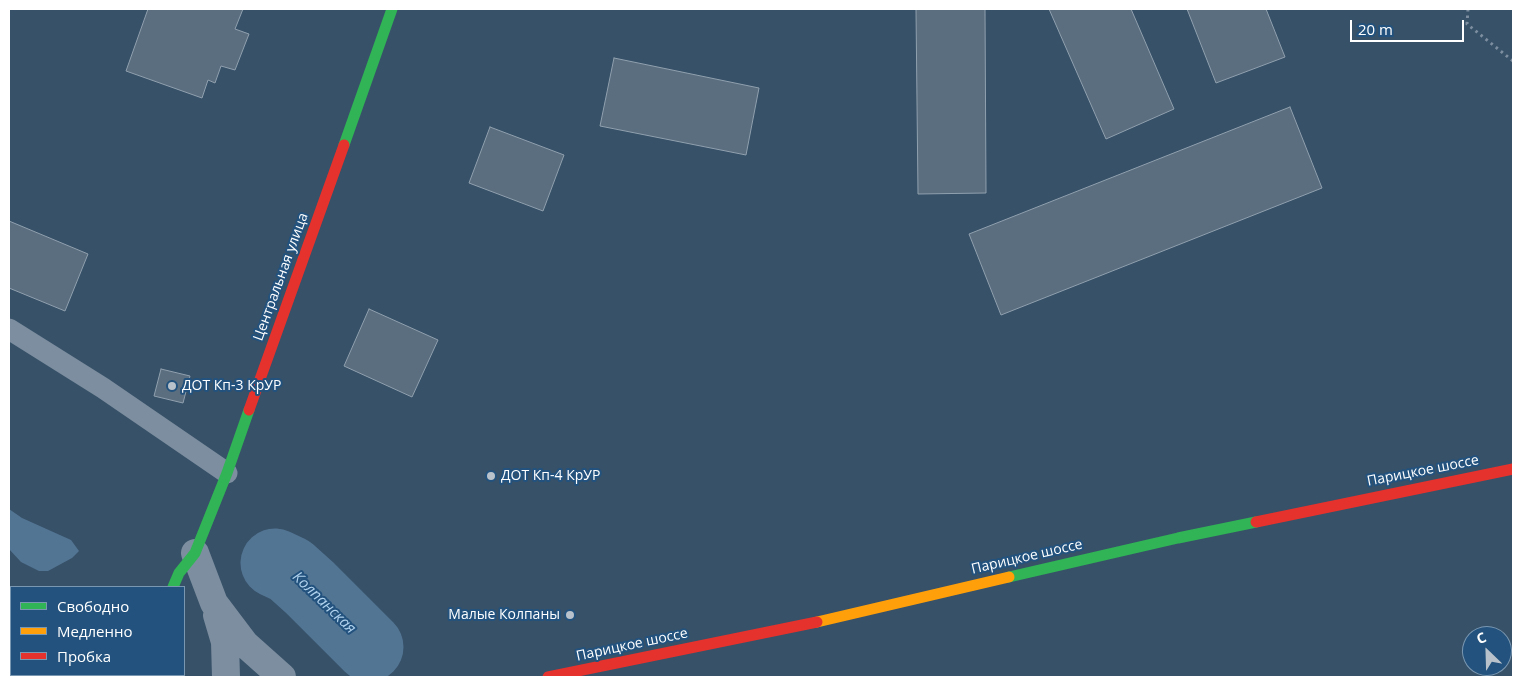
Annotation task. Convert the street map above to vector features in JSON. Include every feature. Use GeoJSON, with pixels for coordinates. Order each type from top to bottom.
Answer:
{"type":"FeatureCollection","features":[{"type":"Feature","properties":{"kind":"main road","name":"Центральная улица"},"geometry":{"type":"LineString","coordinates":[[173,586],[179,573],[195,553],[227,473],[392,9]]}},
{"type":"Feature","properties":{"kind":"main road","name":"Парицкое шоссе"},"geometry":{"type":"LineString","coordinates":[[548,677],[825,620],[1187,536],[1513,468]]}},
{"type":"Feature","properties":{"kind":"street"},"geometry":{"type":"LineString","coordinates":[[195,553],[214,602],[225,642],[226,677]]}},
{"type":"Feature","properties":{"kind":"street"},"geometry":{"type":"LineString","coordinates":[[214,602],[245,644],[282,677]]}},
{"type":"Feature","properties":{"kind":"lane"},"geometry":{"type":"LineString","coordinates":[[9,330],[103,388],[227,473]]}},
{"type":"Feature","properties":{"kind":"path"},"geometry":{"type":"LineString","coordinates":[[1468,9],[1467,24],[1513,61]]}},
{"type":"Feature","properties":{"kind":"water"},"geometry":{"type":"Polygon","coordinates":[[[9,509],[22,518],[71,540],[79,551],[72,558],[48,571],[39,571],[21,562],[9,549],[9,509]]]}},
{"type":"Feature","properties":{"kind":"water"},"geometry":{"type":"Polygon","coordinates":[[[283,558],[311,561],[335,572],[369,630],[369,647],[346,648],[308,625],[271,579],[283,558]]]}},
{"type":"Feature","properties":{"kind":"building"},"geometry":{"type":"Polygon","coordinates":[[[148,9],[243,9],[235,29],[249,34],[235,70],[221,66],[215,83],[208,80],[202,98],[126,71],[148,9]]]}},
{"type":"Feature","properties":{"kind":"building"},"geometry":{"type":"Polygon","coordinates":[[[916,9],[985,9],[986,193],[918,194],[916,9]]]}},
{"type":"Feature","properties":{"kind":"building"},"geometry":{"type":"Polygon","coordinates":[[[1049,9],[1131,9],[1174,109],[1106,139],[1049,9]]]}},
{"type":"Feature","properties":{"kind":"building"},"geometry":{"type":"Polygon","coordinates":[[[1187,9],[1266,9],[1285,57],[1216,83],[1187,9]]]}},
{"type":"Feature","properties":{"kind":"building"},"geometry":{"type":"Polygon","coordinates":[[[614,58],[759,88],[746,155],[600,126],[614,58]]]}},
{"type":"Feature","properties":{"kind":"building"},"geometry":{"type":"Polygon","coordinates":[[[1290,107],[1322,188],[1001,315],[969,234],[1290,107]]]}},
{"type":"Feature","properties":{"kind":"building"},"geometry":{"type":"Polygon","coordinates":[[[490,127],[564,155],[543,211],[469,183],[490,127]]]}},
{"type":"Feature","properties":{"kind":"building"},"geometry":{"type":"Polygon","coordinates":[[[9,221],[88,254],[65,311],[9,288],[9,221]]]}},
{"type":"Feature","properties":{"kind":"building"},"geometry":{"type":"Polygon","coordinates":[[[369,309],[438,340],[412,397],[344,366],[369,309]]]}},
{"type":"Feature","properties":{"kind":"building","name":"ДОТ Кп-3 КрУР"},"geometry":{"type":"Polygon","coordinates":[[[161,369],[190,376],[183,403],[154,396],[161,369]]]}},
{"type":"Feature","properties":{"kind":"waterway","name":"Колпанская"},"geometry":{"type":"LineString","coordinates":[[275,563],[290,570],[369,647]]}},
{"type":"Feature","properties":{"kind":"traffic: fast"},"geometry":{"type":"LineString","coordinates":[[344,145],[392,9]]}},
{"type":"Feature","properties":{"kind":"traffic: fast"},"geometry":{"type":"LineString","coordinates":[[173,586],[179,573],[195,553],[227,473],[249,410]]}},
{"type":"Feature","properties":{"kind":"traffic: fast"},"geometry":{"type":"LineString","coordinates":[[1009,577],[1256,522]]}},
{"type":"Feature","properties":{"kind":"traffic: slow"},"geometry":{"type":"LineString","coordinates":[[817,622],[1009,577]]}},
{"type":"Feature","properties":{"kind":"traffic: jam"},"geometry":{"type":"LineString","coordinates":[[249,410],[344,145]]}},
{"type":"Feature","properties":{"kind":"traffic: jam"},"geometry":{"type":"LineString","coordinates":[[1256,522],[1513,469]]}},
{"type":"Feature","properties":{"kind":"traffic: jam"},"geometry":{"type":"LineString","coordinates":[[548,677],[817,622]]}},
{"type":"Feature","properties":{"kind":"place","name":"ДОТ Кп-3 КрУР"},"geometry":{"type":"Point","coordinates":[172,386]}},
{"type":"Feature","properties":{"kind":"place","name":"ДОТ Кп-4 КрУР"},"geometry":{"type":"Point","coordinates":[491,476]}},
{"type":"Feature","properties":{"kind":"place","name":"Малые Колпаны"},"geometry":{"type":"Point","coordinates":[570,615]}}]}
